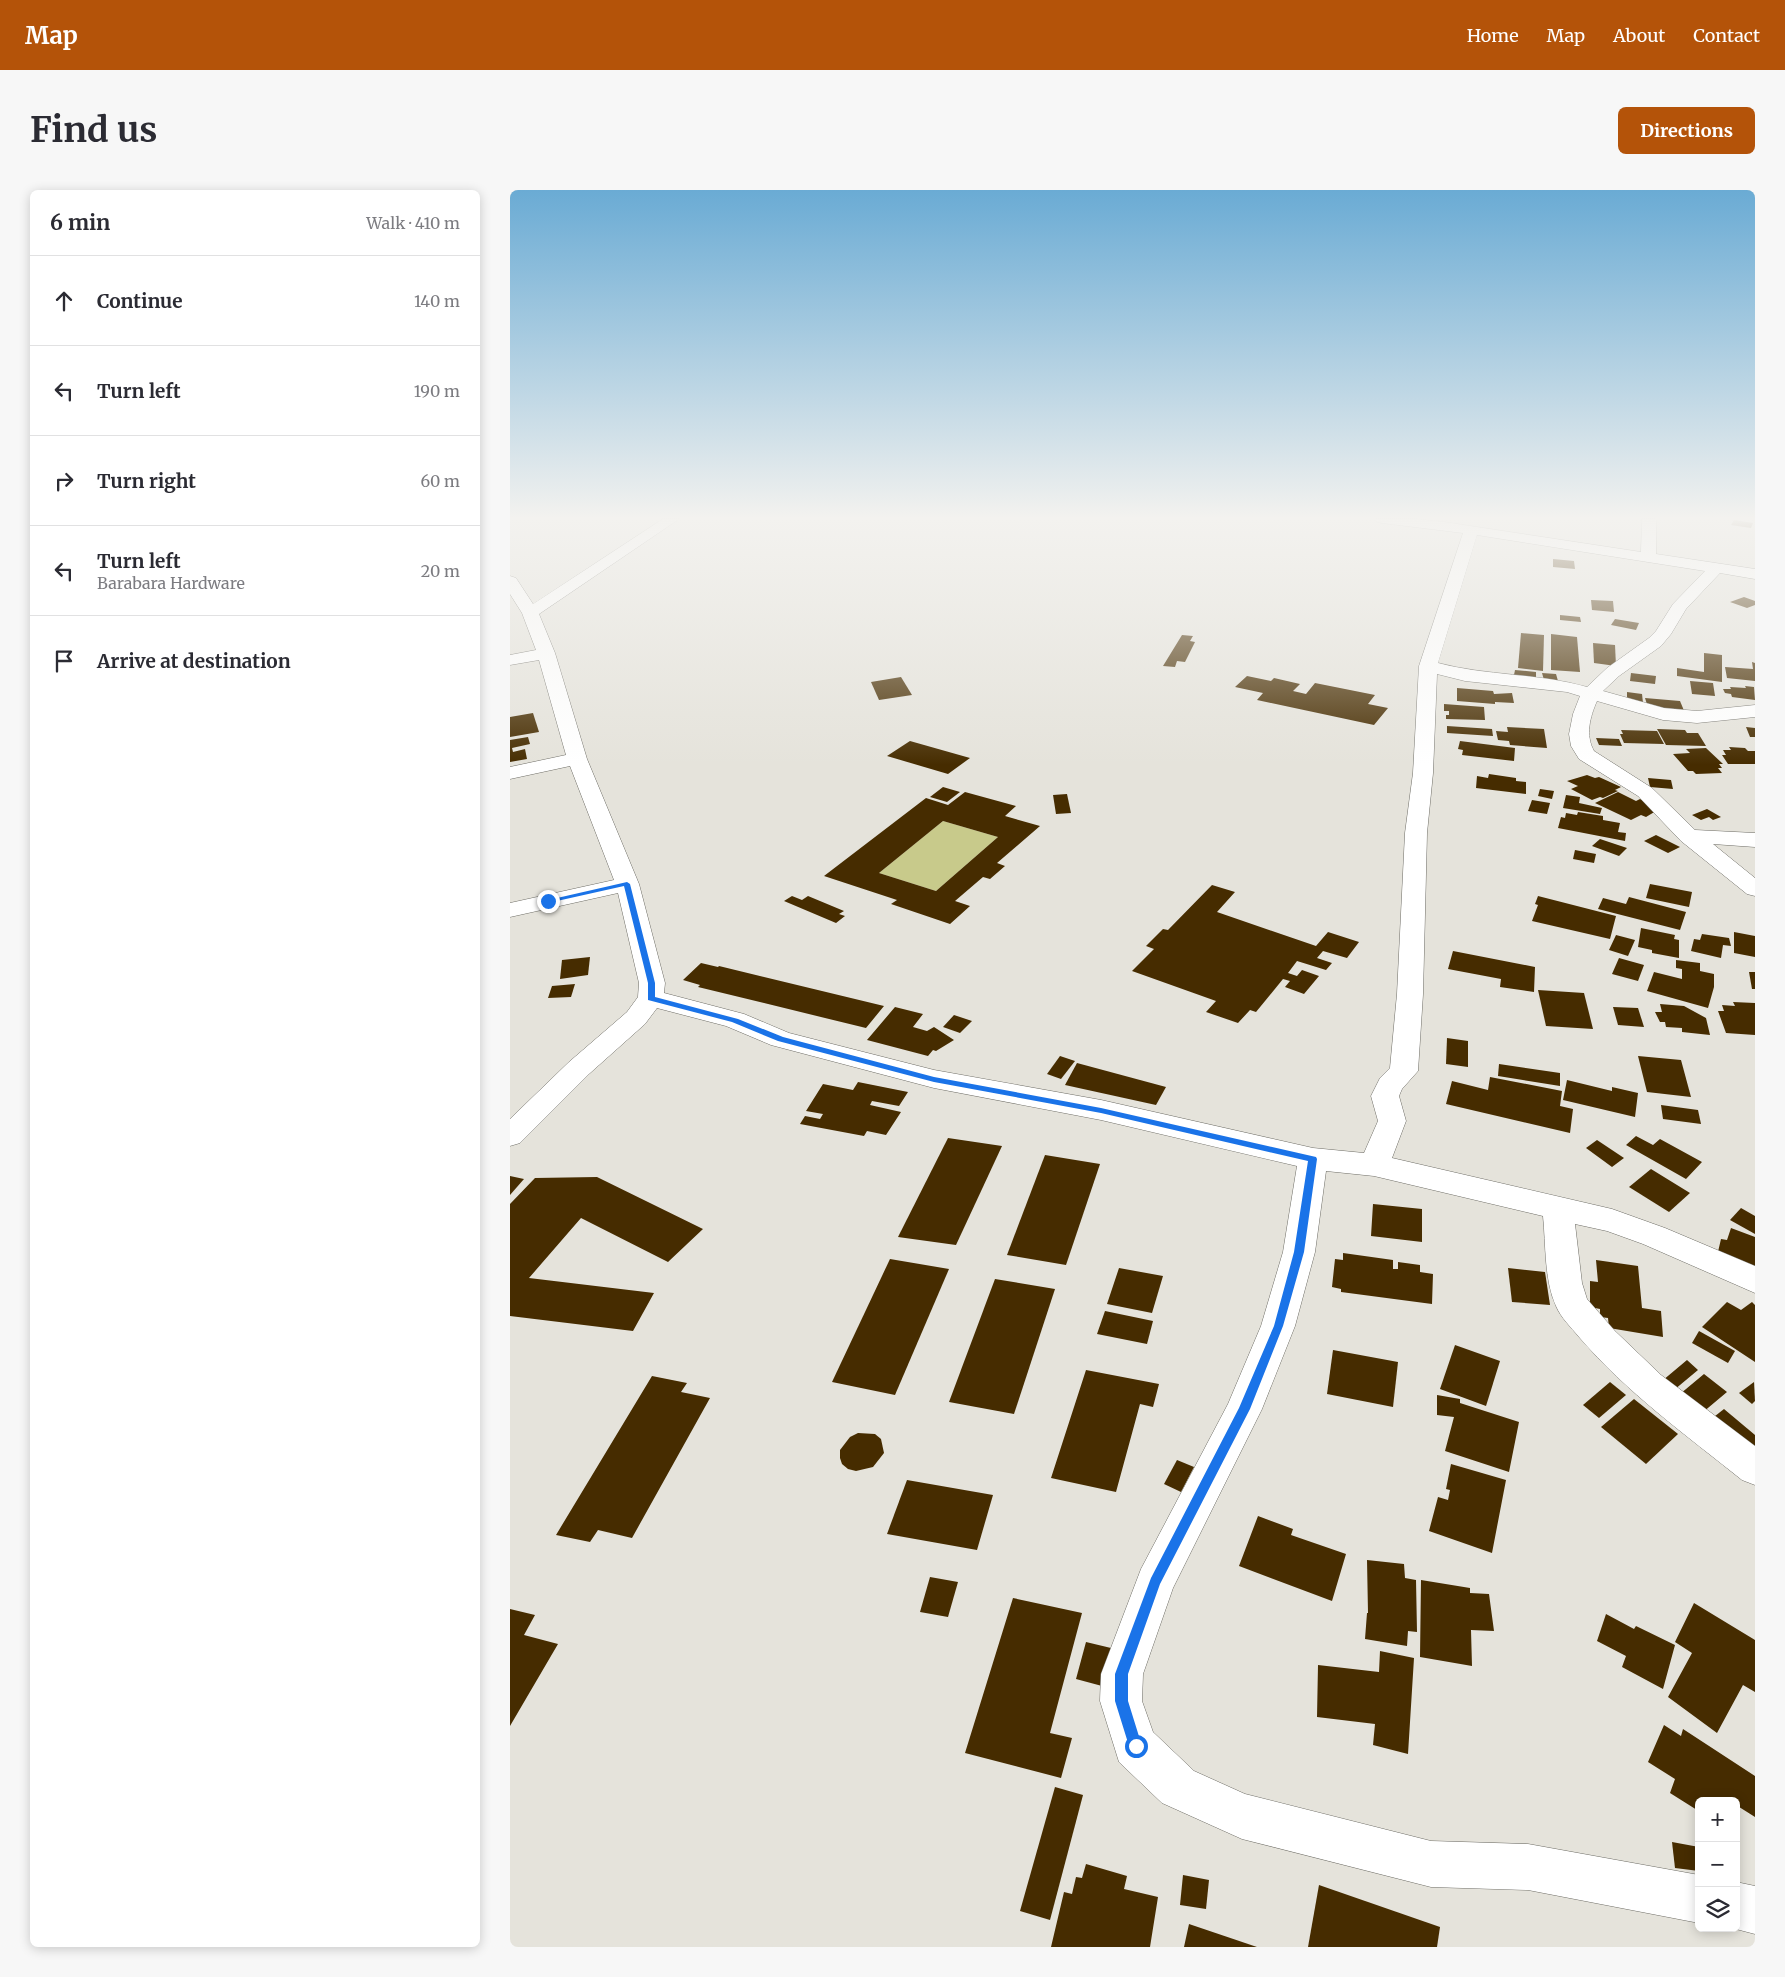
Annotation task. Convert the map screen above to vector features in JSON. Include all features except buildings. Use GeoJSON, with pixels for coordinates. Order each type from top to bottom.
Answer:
{"type":"FeatureCollection","features":[{"type":"Feature","properties":{"kind":"street"},"geometry":{"type":"LineString","coordinates":[[510,1136],[579,1068],[636,1018],[651,998],[652,983],[627,884],[577,759],[546,654],[530,613],[522,601]]}},
{"type":"Feature","properties":{"kind":"street"},"geometry":{"type":"LineString","coordinates":[[530,613],[548,601]]}},
{"type":"Feature","properties":{"kind":"street"},"geometry":{"type":"LineString","coordinates":[[1374,1165],[1390,1130],[1392,1121],[1385,1096],[1390,1085],[1404,1071],[1410,994],[1416,833],[1423,773],[1428,666],[1448,601]]}},
{"type":"Feature","properties":{"kind":"street"},"geometry":{"type":"LineString","coordinates":[[1685,601],[1655,642],[1620,666],[1590,694],[1582,714],[1579,734],[1580,746],[1586,756],[1646,792],[1689,836],[1755,889]]}},
{"type":"Feature","properties":{"kind":"street"},"geometry":{"type":"LineString","coordinates":[[510,660],[546,654]]}},
{"type":"Feature","properties":{"kind":"street"},"geometry":{"type":"LineString","coordinates":[[1428,666],[1465,676],[1559,686],[1643,710],[1684,716],[1707,717],[1755,711]]}},
{"type":"Feature","properties":{"kind":"street"},"geometry":{"type":"LineString","coordinates":[[510,773],[577,759]]}},
{"type":"Feature","properties":{"kind":"street"},"geometry":{"type":"LineString","coordinates":[[1689,836],[1755,840]]}},
{"type":"Feature","properties":{"kind":"street"},"geometry":{"type":"LineString","coordinates":[[510,910],[627,884]]}},
{"type":"Feature","properties":{"kind":"street"},"geometry":{"type":"LineString","coordinates":[[651,998],[735,1020],[780,1039],[934,1079],[1101,1110],[1313,1159],[1374,1165],[1612,1221],[1654,1236],[1755,1280]]}},
{"type":"Feature","properties":{"kind":"street"},"geometry":{"type":"LineString","coordinates":[[1313,1159],[1299,1252],[1278,1326],[1244,1409],[1155,1582],[1122,1674],[1122,1701],[1136,1746],[1178,1787],[1242,1816],[1431,1864],[1528,1868],[1695,1898]]}},
{"type":"Feature","properties":{"kind":"street"},"geometry":{"type":"LineString","coordinates":[[1558,1208],[1566,1283],[1572,1305],[1603,1341],[1649,1385],[1755,1468]]}},
{"type":"Feature","properties":{"kind":"street"},"geometry":{"type":"LineString","coordinates":[[1740,1907],[1755,1910]]}},
{"type":"Feature","properties":{"kind":"green space"},"geometry":{"type":"Polygon","coordinates":[[[943,821],[998,837],[936,891],[879,873],[943,821]]]}},
{"type":"Feature","properties":{"kind":"route"},"geometry":{"type":"LineString","coordinates":[[548,901],[627,884],[643,954],[652,983],[651,998],[735,1020],[780,1039],[934,1079],[1101,1110],[1313,1159],[1299,1252],[1290,1290],[1278,1326],[1244,1409],[1155,1582],[1122,1674],[1122,1701],[1136,1746]]}}]}
